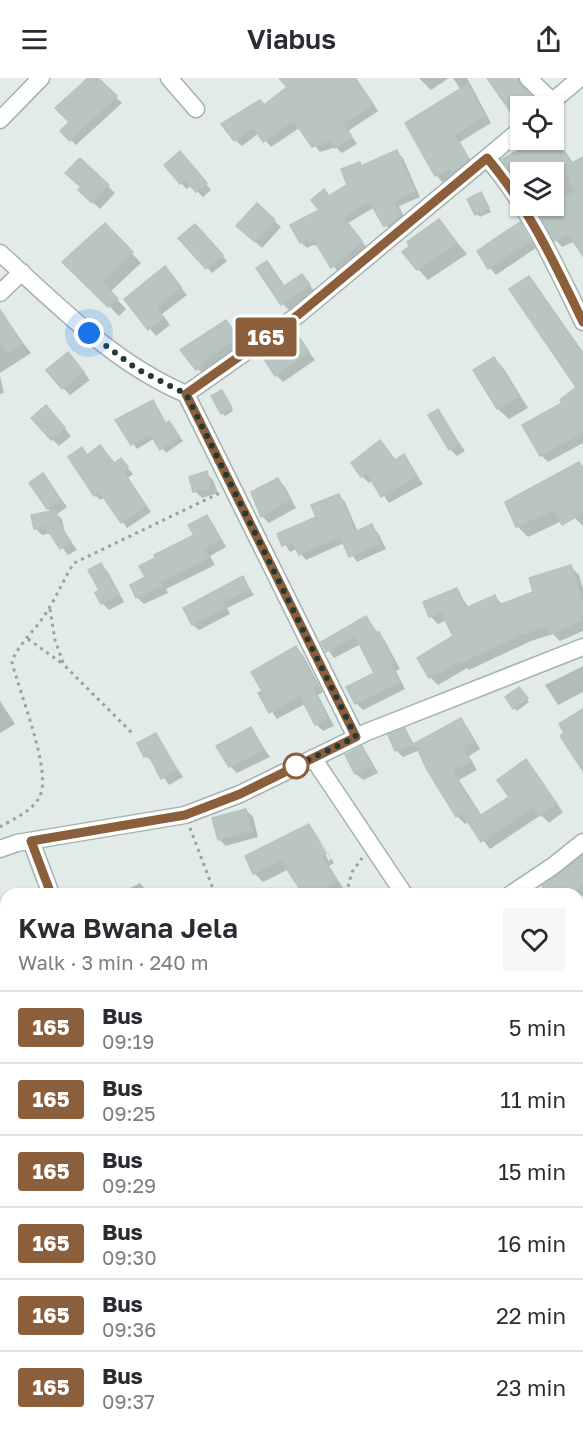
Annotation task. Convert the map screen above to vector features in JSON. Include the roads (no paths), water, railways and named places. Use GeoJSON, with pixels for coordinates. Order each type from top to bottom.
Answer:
{"type":"FeatureCollection","features":[{"type":"Feature","properties":{"kind":"street"},"geometry":{"type":"LineString","coordinates":[[0,120],[41,78]]}},
{"type":"Feature","properties":{"kind":"street"},"geometry":{"type":"LineString","coordinates":[[169,78],[196,109]]}},
{"type":"Feature","properties":{"kind":"street"},"geometry":{"type":"LineString","coordinates":[[528,78],[543,96]]}},
{"type":"Feature","properties":{"kind":"street"},"geometry":{"type":"LineString","coordinates":[[559,96],[580,78]]}},
{"type":"Feature","properties":{"kind":"street"},"geometry":{"type":"LineString","coordinates":[[186,394],[298,315],[510,138]]}},
{"type":"Feature","properties":{"kind":"street"},"geometry":{"type":"LineString","coordinates":[[487,158],[517,199],[564,281],[583,322]]}},
{"type":"Feature","properties":{"kind":"street"},"geometry":{"type":"LineString","coordinates":[[0,253],[115,354],[155,380],[186,394],[356,737]]}},
{"type":"Feature","properties":{"kind":"street"},"geometry":{"type":"LineString","coordinates":[[0,293],[22,272]]}},
{"type":"Feature","properties":{"kind":"street"},"geometry":{"type":"LineString","coordinates":[[0,849],[31,841],[185,815],[240,794],[356,737],[583,647]]}},
{"type":"Feature","properties":{"kind":"street"},"geometry":{"type":"LineString","coordinates":[[313,758],[400,888]]}},
{"type":"Feature","properties":{"kind":"street"},"geometry":{"type":"LineString","coordinates":[[31,841],[49,888]]}},
{"type":"Feature","properties":{"kind":"street"},"geometry":{"type":"LineString","coordinates":[[521,888],[583,842]]}}]}
